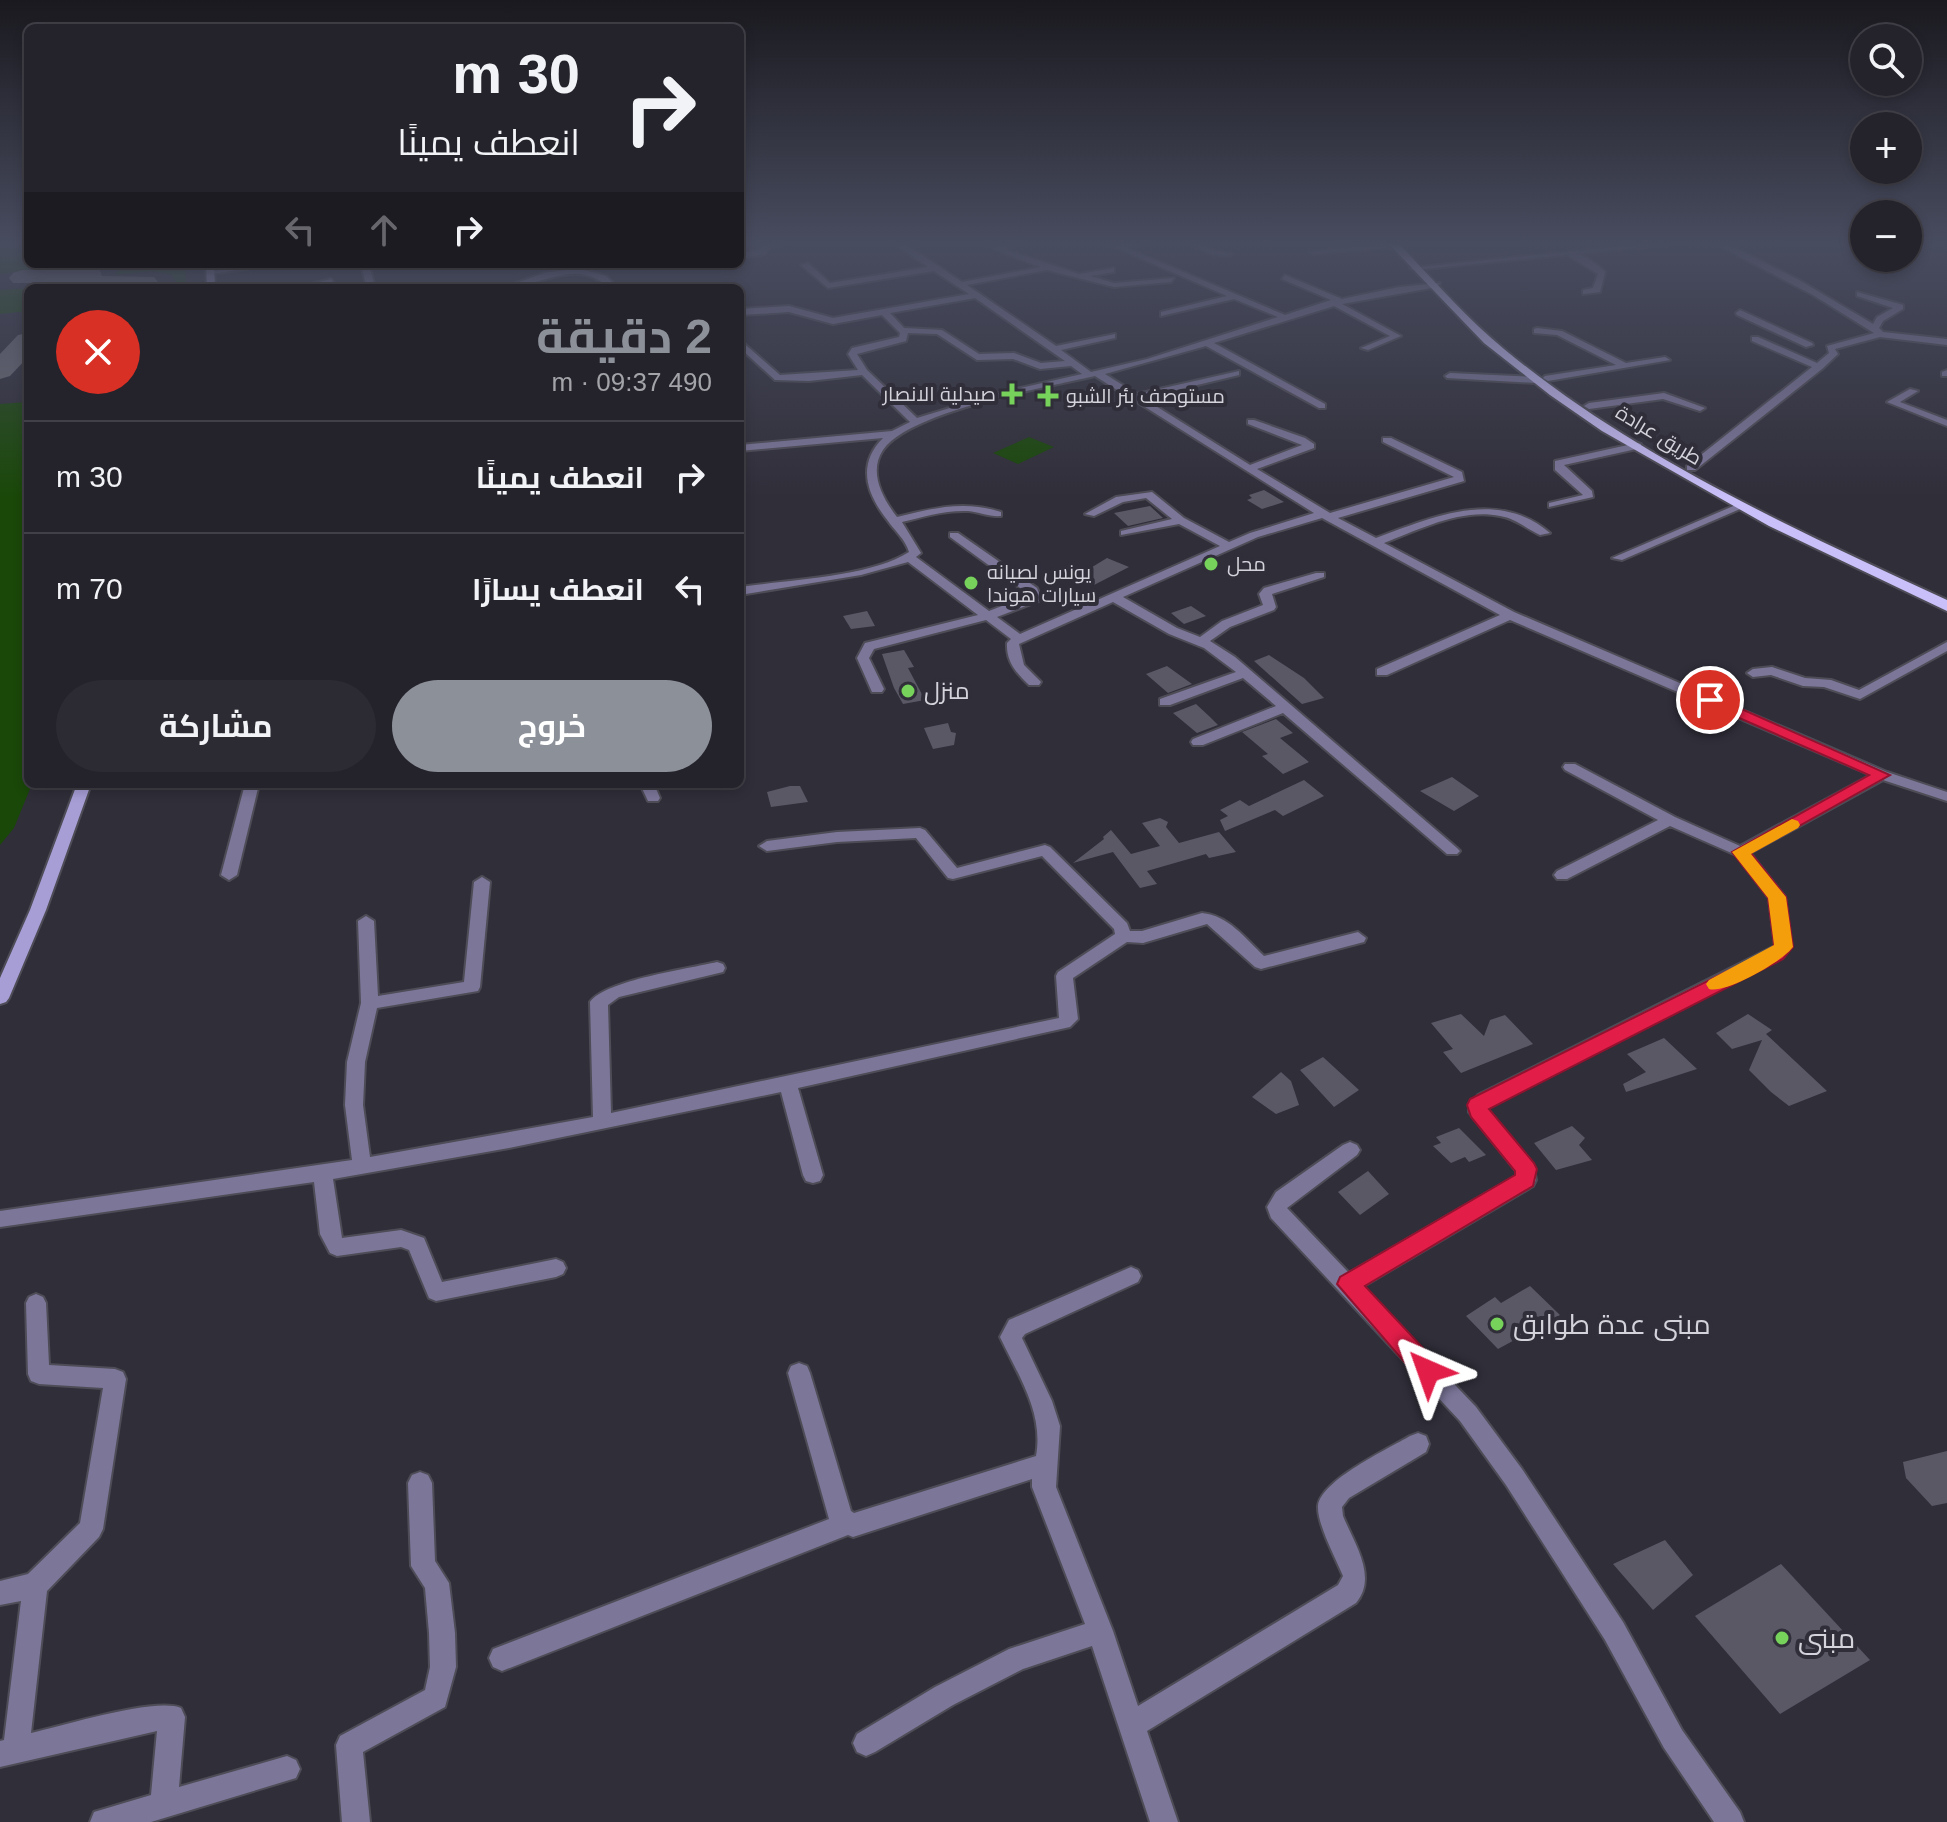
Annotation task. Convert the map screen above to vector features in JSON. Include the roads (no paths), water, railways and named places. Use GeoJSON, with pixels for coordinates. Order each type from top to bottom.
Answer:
{"type":"FeatureCollection","features":[{"type":"Feature","properties":{"kind":"main road","name":"طريق عرادة"},"geometry":{"type":"LineString","coordinates":[[1482,327],[1542,379],[1637,446],[1742,506],[1947,606]]}},
{"type":"Feature","properties":{"kind":"main road","name":"طريق عرادة"},"geometry":{"type":"LineString","coordinates":[[1542,379],[1691,468],[1797,525],[1947,597]]}},
{"type":"Feature","properties":{"kind":"main road"},"geometry":{"type":"LineString","coordinates":[[0,998],[38,910],[83,788]]}},
{"type":"Feature","properties":{"kind":"street"},"geometry":{"type":"LineString","coordinates":[[898,327],[905,336],[899,341],[852,352],[864,372],[916,423]]}},
{"type":"Feature","properties":{"kind":"street"},"geometry":{"type":"LineString","coordinates":[[1023,327],[1073,363],[1373,543],[1510,615],[1882,775],[1947,797]]}},
{"type":"Feature","properties":{"kind":"street"},"geometry":{"type":"LineString","coordinates":[[744,590],[871,570],[911,559],[915,553],[913,546],[877,497],[871,470],[879,446],[894,434],[916,423],[985,400],[1093,375],[1207,343],[1251,327]]}},
{"type":"Feature","properties":{"kind":"street"},"geometry":{"type":"LineString","coordinates":[[1365,348],[1397,336],[1381,327]]}},
{"type":"Feature","properties":{"kind":"street"},"geometry":{"type":"LineString","coordinates":[[1770,327],[1809,345],[1830,348],[1877,332]]}},
{"type":"Feature","properties":{"kind":"street"},"geometry":{"type":"LineString","coordinates":[[1870,327],[1877,332],[1947,342]]}},
{"type":"Feature","properties":{"kind":"street"},"geometry":{"type":"LineString","coordinates":[[1877,332],[1878,327]]}},
{"type":"Feature","properties":{"kind":"street"},"geometry":{"type":"LineString","coordinates":[[901,330],[939,332],[977,357],[1014,356],[1040,366],[1073,363]]}},
{"type":"Feature","properties":{"kind":"street"},"geometry":{"type":"LineString","coordinates":[[1537,331],[1559,333],[1625,366]]}},
{"type":"Feature","properties":{"kind":"street"},"geometry":{"type":"LineString","coordinates":[[1054,349],[1112,336]]}},
{"type":"Feature","properties":{"kind":"street"},"geometry":{"type":"LineString","coordinates":[[1755,339],[1819,367]]}},
{"type":"Feature","properties":{"kind":"street"},"geometry":{"type":"LineString","coordinates":[[1207,343],[1322,406]]}},
{"type":"Feature","properties":{"kind":"street"},"geometry":{"type":"LineString","coordinates":[[744,345],[778,378],[864,372]]}},
{"type":"Feature","properties":{"kind":"street"},"geometry":{"type":"LineString","coordinates":[[1778,350],[1809,345]]}},
{"type":"Feature","properties":{"kind":"street"},"geometry":{"type":"LineString","coordinates":[[1691,468],[1819,367],[1834,354],[1830,348]]}},
{"type":"Feature","properties":{"kind":"street"},"geometry":{"type":"LineString","coordinates":[[1450,376],[1542,379],[1665,360]]}},
{"type":"Feature","properties":{"kind":"street"},"geometry":{"type":"LineString","coordinates":[[1132,398],[1236,373]]}},
{"type":"Feature","properties":{"kind":"street"},"geometry":{"type":"LineString","coordinates":[[1913,391],[1892,402],[1947,423]]}},
{"type":"Feature","properties":{"kind":"street"},"geometry":{"type":"LineString","coordinates":[[1589,406],[1664,396],[1700,408]]}},
{"type":"Feature","properties":{"kind":"street"},"geometry":{"type":"LineString","coordinates":[[1248,469],[1310,446],[1251,422]]}},
{"type":"Feature","properties":{"kind":"street"},"geometry":{"type":"LineString","coordinates":[[744,448],[894,434]]}},
{"type":"Feature","properties":{"kind":"street"},"geometry":{"type":"LineString","coordinates":[[1034,682],[1017,666],[1012,648],[1019,639],[1228,546],[1326,515],[1460,479],[1458,474],[1387,440]]}},
{"type":"Feature","properties":{"kind":"street"},"geometry":{"type":"LineString","coordinates":[[1553,505],[1588,497],[1588,493],[1559,468],[1559,463],[1637,446]]}},
{"type":"Feature","properties":{"kind":"street"},"geometry":{"type":"LineString","coordinates":[[1090,514],[1110,503],[1144,494],[1151,496],[1180,520],[1228,546]]}},
{"type":"Feature","properties":{"kind":"street"},"geometry":{"type":"LineString","coordinates":[[1618,558],[1742,506]]}},
{"type":"Feature","properties":{"kind":"street"},"geometry":{"type":"LineString","coordinates":[[893,521],[960,508],[976,507],[997,514]]}},
{"type":"Feature","properties":{"kind":"street"},"geometry":{"type":"LineString","coordinates":[[1373,543],[1427,524],[1484,511],[1508,514],[1544,533]]}},
{"type":"Feature","properties":{"kind":"street"},"geometry":{"type":"LineString","coordinates":[[1125,533],[1180,520]]}},
{"type":"Feature","properties":{"kind":"street"},"geometry":{"type":"LineString","coordinates":[[877,689],[863,658],[869,646],[987,616],[1035,598],[1033,591],[954,535]]}},
{"type":"Feature","properties":{"kind":"street"},"geometry":{"type":"LineString","coordinates":[[911,559],[1019,639]]}},
{"type":"Feature","properties":{"kind":"street"},"geometry":{"type":"LineString","coordinates":[[1201,642],[1226,624],[1270,607],[1265,594],[1268,591],[1320,575]]}},
{"type":"Feature","properties":{"kind":"street"},"geometry":{"type":"LineString","coordinates":[[1114,597],[1173,631],[1201,642],[1245,673],[1452,851]]}},
{"type":"Feature","properties":{"kind":"street"},"geometry":{"type":"LineString","coordinates":[[1382,672],[1510,615]]}},
{"type":"Feature","properties":{"kind":"street"},"geometry":{"type":"LineString","coordinates":[[1753,673],[1772,671],[1860,695],[1947,646]]}},
{"type":"Feature","properties":{"kind":"street"},"geometry":{"type":"LineString","coordinates":[[1165,702],[1245,673]]}},
{"type":"Feature","properties":{"kind":"street"},"geometry":{"type":"LineString","coordinates":[[1198,742],[1284,708]]}},
{"type":"Feature","properties":{"kind":"street"},"geometry":{"type":"LineString","coordinates":[[1348,1284],[1526,1180],[1526,1169],[1478,1112],[1478,1105],[1484,1100],[1776,954],[1783,947],[1777,897],[1741,852],[1670,820],[1570,767]]}},
{"type":"Feature","properties":{"kind":"street"},"geometry":{"type":"LineString","coordinates":[[1741,852],[1882,775]]}},
{"type":"Feature","properties":{"kind":"street"},"geometry":{"type":"LineString","coordinates":[[229,875],[251,788]]}},
{"type":"Feature","properties":{"kind":"street"},"geometry":{"type":"LineString","coordinates":[[1562,875],[1670,820]]}},
{"type":"Feature","properties":{"kind":"street"},"geometry":{"type":"LineString","coordinates":[[767,846],[837,837],[920,833],[953,874],[1045,850],[1121,927],[1124,936]]}},
{"type":"Feature","properties":{"kind":"street"},"geometry":{"type":"LineString","coordinates":[[370,1003],[472,987],[482,882]]}},
{"type":"Feature","properties":{"kind":"street"},"geometry":{"type":"LineString","coordinates":[[0,1219],[322,1173],[602,1122],[788,1085],[1064,1023],[1069,1019],[1064,976],[1124,936],[1143,937],[1202,918],[1221,925],[1255,959],[1266,963],[1358,938]]}},
{"type":"Feature","properties":{"kind":"street"},"geometry":{"type":"LineString","coordinates":[[362,1166],[354,1105],[356,1062],[370,1003],[366,921]]}},
{"type":"Feature","properties":{"kind":"street"},"geometry":{"type":"LineString","coordinates":[[602,1122],[599,1002],[614,992],[717,968]]}},
{"type":"Feature","properties":{"kind":"street"},"geometry":{"type":"LineString","coordinates":[[788,1085],[813,1175]]}},
{"type":"Feature","properties":{"kind":"street"},"geometry":{"type":"LineString","coordinates":[[1350,1150],[1283,1198],[1277,1207],[1468,1414],[1514,1477],[1614,1631],[1673,1739],[1730,1822]]}},
{"type":"Feature","properties":{"kind":"street"},"geometry":{"type":"LineString","coordinates":[[322,1173],[330,1234],[337,1247],[401,1238],[411,1240],[417,1244],[436,1292],[556,1268]]}},
{"type":"Feature","properties":{"kind":"street"},"geometry":{"type":"LineString","coordinates":[[1131,1276],[1012,1331],[1011,1337],[1042,1406],[1051,1436],[1043,1465],[1044,1487],[1100,1631],[1164,1822]]}},
{"type":"Feature","properties":{"kind":"street"},"geometry":{"type":"LineString","coordinates":[[0,1593],[35,1585],[91,1529],[115,1379],[39,1374],[36,1303]]}},
{"type":"Feature","properties":{"kind":"street"},"geometry":{"type":"LineString","coordinates":[[799,1373],[841,1519],[846,1524]]}},
{"type":"Feature","properties":{"kind":"street"},"geometry":{"type":"LineString","coordinates":[[1132,1725],[1347,1594],[1353,1587],[1355,1576],[1331,1516],[1330,1504],[1341,1490],[1418,1444]]}},
{"type":"Feature","properties":{"kind":"street"},"geometry":{"type":"LineString","coordinates":[[502,1658],[846,1524],[853,1525],[1043,1465]]}},
{"type":"Feature","properties":{"kind":"street"},"geometry":{"type":"LineString","coordinates":[[356,1822],[349,1745],[436,1698],[443,1667],[437,1583],[423,1566],[420,1483]]}},
{"type":"Feature","properties":{"kind":"street"},"geometry":{"type":"LineString","coordinates":[[35,1585],[8,1752],[149,1719],[172,1717],[164,1803]]}},
{"type":"Feature","properties":{"kind":"street"},"geometry":{"type":"LineString","coordinates":[[866,1743],[944,1696],[1018,1658],[1100,1631]]}},
{"type":"Feature","properties":{"kind":"street"},"geometry":{"type":"LineString","coordinates":[[104,1822],[287,1769]]}},
{"type":"Feature","properties":{"kind":"place","name":"صيدلية الانصار"},"geometry":{"type":"Point","coordinates":[1012,394]}},
{"type":"Feature","properties":{"kind":"place","name":"مستوصف بئر الشبو"},"geometry":{"type":"Point","coordinates":[1048,396]}},
{"type":"Feature","properties":{"kind":"place","name":"محل"},"geometry":{"type":"Point","coordinates":[1211,564]}},
{"type":"Feature","properties":{"kind":"place","name":"يونس لصيانه سيارات هوندا"},"geometry":{"type":"Point","coordinates":[971,583]}},
{"type":"Feature","properties":{"kind":"place","name":"منزل"},"geometry":{"type":"Point","coordinates":[908,691]}},
{"type":"Feature","properties":{"kind":"place","name":"مبنى عدة طوابق"},"geometry":{"type":"Point","coordinates":[1497,1324]}},
{"type":"Feature","properties":{"kind":"place","name":"مبنى"},"geometry":{"type":"Point","coordinates":[1782,1638]}}]}
